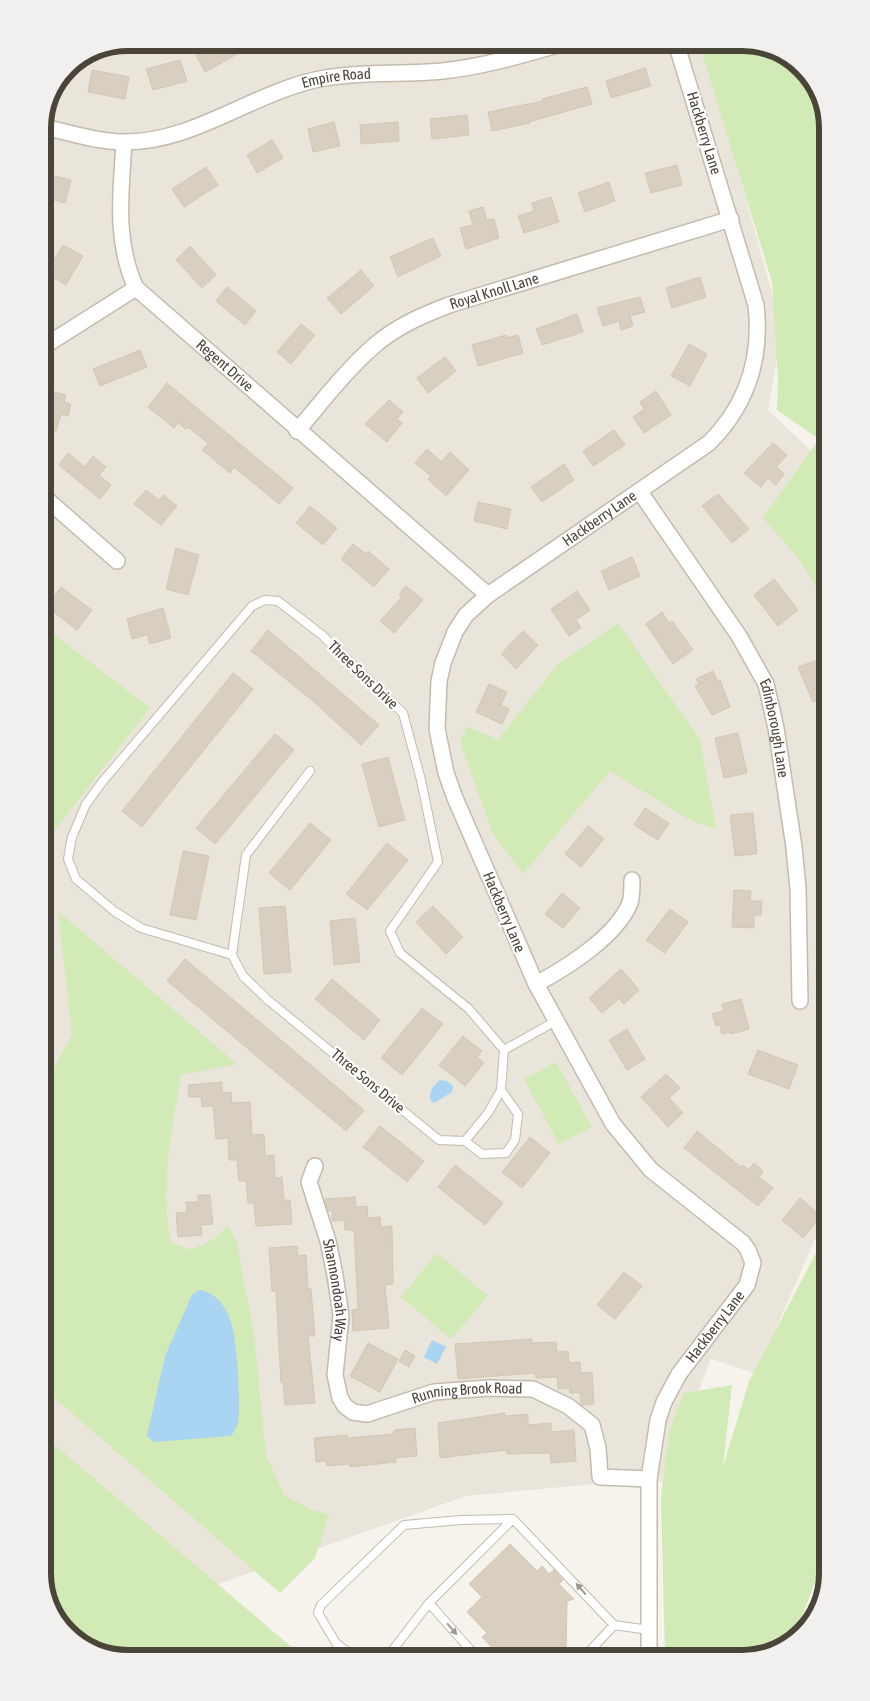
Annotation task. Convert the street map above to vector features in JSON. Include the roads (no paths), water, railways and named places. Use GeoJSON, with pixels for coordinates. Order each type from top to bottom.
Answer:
{"type":"FeatureCollection","features":[{"type":"Feature","properties":{"kind":"street","name":"Empire Road"},"geometry":{"type":"LineString","coordinates":[[124,142],[162,137],[188,130],[274,91],[300,83],[326,78],[441,71],[479,66],[532,51]]}},
{"type":"Feature","properties":{"kind":"street","name":"Hackberry Lane"},"geometry":{"type":"LineString","coordinates":[[649,1650],[649,1479],[654,1437],[664,1402],[691,1356],[747,1285],[753,1263],[748,1250],[735,1235],[656,1174],[624,1140],[603,1108],[554,1022],[454,798],[446,773],[437,729],[440,681],[448,647],[466,615],[488,595],[709,443],[732,417],[747,387],[755,359],[758,321],[756,305],[678,51]]}},
{"type":"Feature","properties":{"kind":"street"},"geometry":{"type":"LineString","coordinates":[[51,128],[124,142]]}},
{"type":"Feature","properties":{"kind":"street","name":"Regent Drive"},"geometry":{"type":"LineString","coordinates":[[124,142],[120,215],[122,243],[126,266],[136,288],[488,595]]}},
{"type":"Feature","properties":{"kind":"street","name":"Royal Knoll Lane"},"geometry":{"type":"LineString","coordinates":[[298,430],[361,358],[376,344],[418,317],[449,305],[731,220]]}},
{"type":"Feature","properties":{"kind":"street"},"geometry":{"type":"LineString","coordinates":[[51,342],[136,288]]}},
{"type":"Feature","properties":{"kind":"street","name":"Edinborough Lane"},"geometry":{"type":"LineString","coordinates":[[640,492],[739,636],[766,684],[776,728],[794,847],[798,889],[800,1001]]}},
{"type":"Feature","properties":{"kind":"street"},"geometry":{"type":"LineString","coordinates":[[51,503],[117,562]]}},
{"type":"Feature","properties":{"kind":"street"},"geometry":{"type":"LineString","coordinates":[[536,984],[564,970],[582,956],[617,922],[630,902],[632,880]]}},
{"type":"Feature","properties":{"kind":"street","name":"Shannondoah Way"},"geometry":{"type":"LineString","coordinates":[[315,1166],[309,1182],[328,1241],[336,1275],[340,1316],[335,1375],[340,1398],[353,1412]]}},
{"type":"Feature","properties":{"kind":"street","name":"Running Brook Road"},"geometry":{"type":"LineString","coordinates":[[353,1412],[367,1414],[434,1392],[490,1388],[533,1389],[568,1406],[592,1425],[598,1448],[600,1477],[649,1479]]}},
{"type":"Feature","properties":{"kind":"lane","name":"Three Sons Drive"},"geometry":{"type":"LineString","coordinates":[[501,1090],[518,1114],[515,1140],[506,1153],[482,1154],[465,1141],[439,1140],[268,1000],[243,976],[232,955],[141,928],[114,911],[76,879],[68,859],[72,837],[86,804],[103,781],[252,606],[265,600],[278,601],[322,636],[402,713],[421,780],[438,862],[390,931],[400,953],[470,1009],[504,1050]]}},
{"type":"Feature","properties":{"kind":"lane"},"geometry":{"type":"LineString","coordinates":[[232,955],[246,855],[310,771]]}},
{"type":"Feature","properties":{"kind":"lane"},"geometry":{"type":"LineString","coordinates":[[465,1141],[488,1113],[501,1090],[504,1050],[554,1022]]}},
{"type":"Feature","properties":{"kind":"lane"},"geometry":{"type":"LineString","coordinates":[[345,1650],[336,1643],[318,1613],[321,1605],[404,1525],[461,1520],[513,1519],[614,1625],[649,1630]]}},
{"type":"Feature","properties":{"kind":"lane"},"geometry":{"type":"LineString","coordinates":[[393,1650],[429,1602],[513,1519]]}},
{"type":"Feature","properties":{"kind":"lane"},"geometry":{"type":"LineString","coordinates":[[429,1602],[471,1650]]}},
{"type":"Feature","properties":{"kind":"lane"},"geometry":{"type":"LineString","coordinates":[[591,1650],[614,1625]]}},
{"type":"Feature","properties":{"kind":"water"},"geometry":{"type":"Polygon","coordinates":[[[440,1080],[447,1081],[453,1086],[452,1092],[434,1103],[430,1098],[431,1092],[440,1080]]]}},
{"type":"Feature","properties":{"kind":"water"},"geometry":{"type":"Polygon","coordinates":[[[198,1290],[210,1293],[219,1301],[227,1311],[231,1323],[238,1372],[238,1424],[231,1436],[154,1442],[147,1436],[165,1356],[192,1295],[198,1290]]]}},
{"type":"Feature","properties":{"kind":"water"},"geometry":{"type":"Polygon","coordinates":[[[432,1340],[446,1347],[437,1364],[424,1357],[432,1340]]]}}]}
